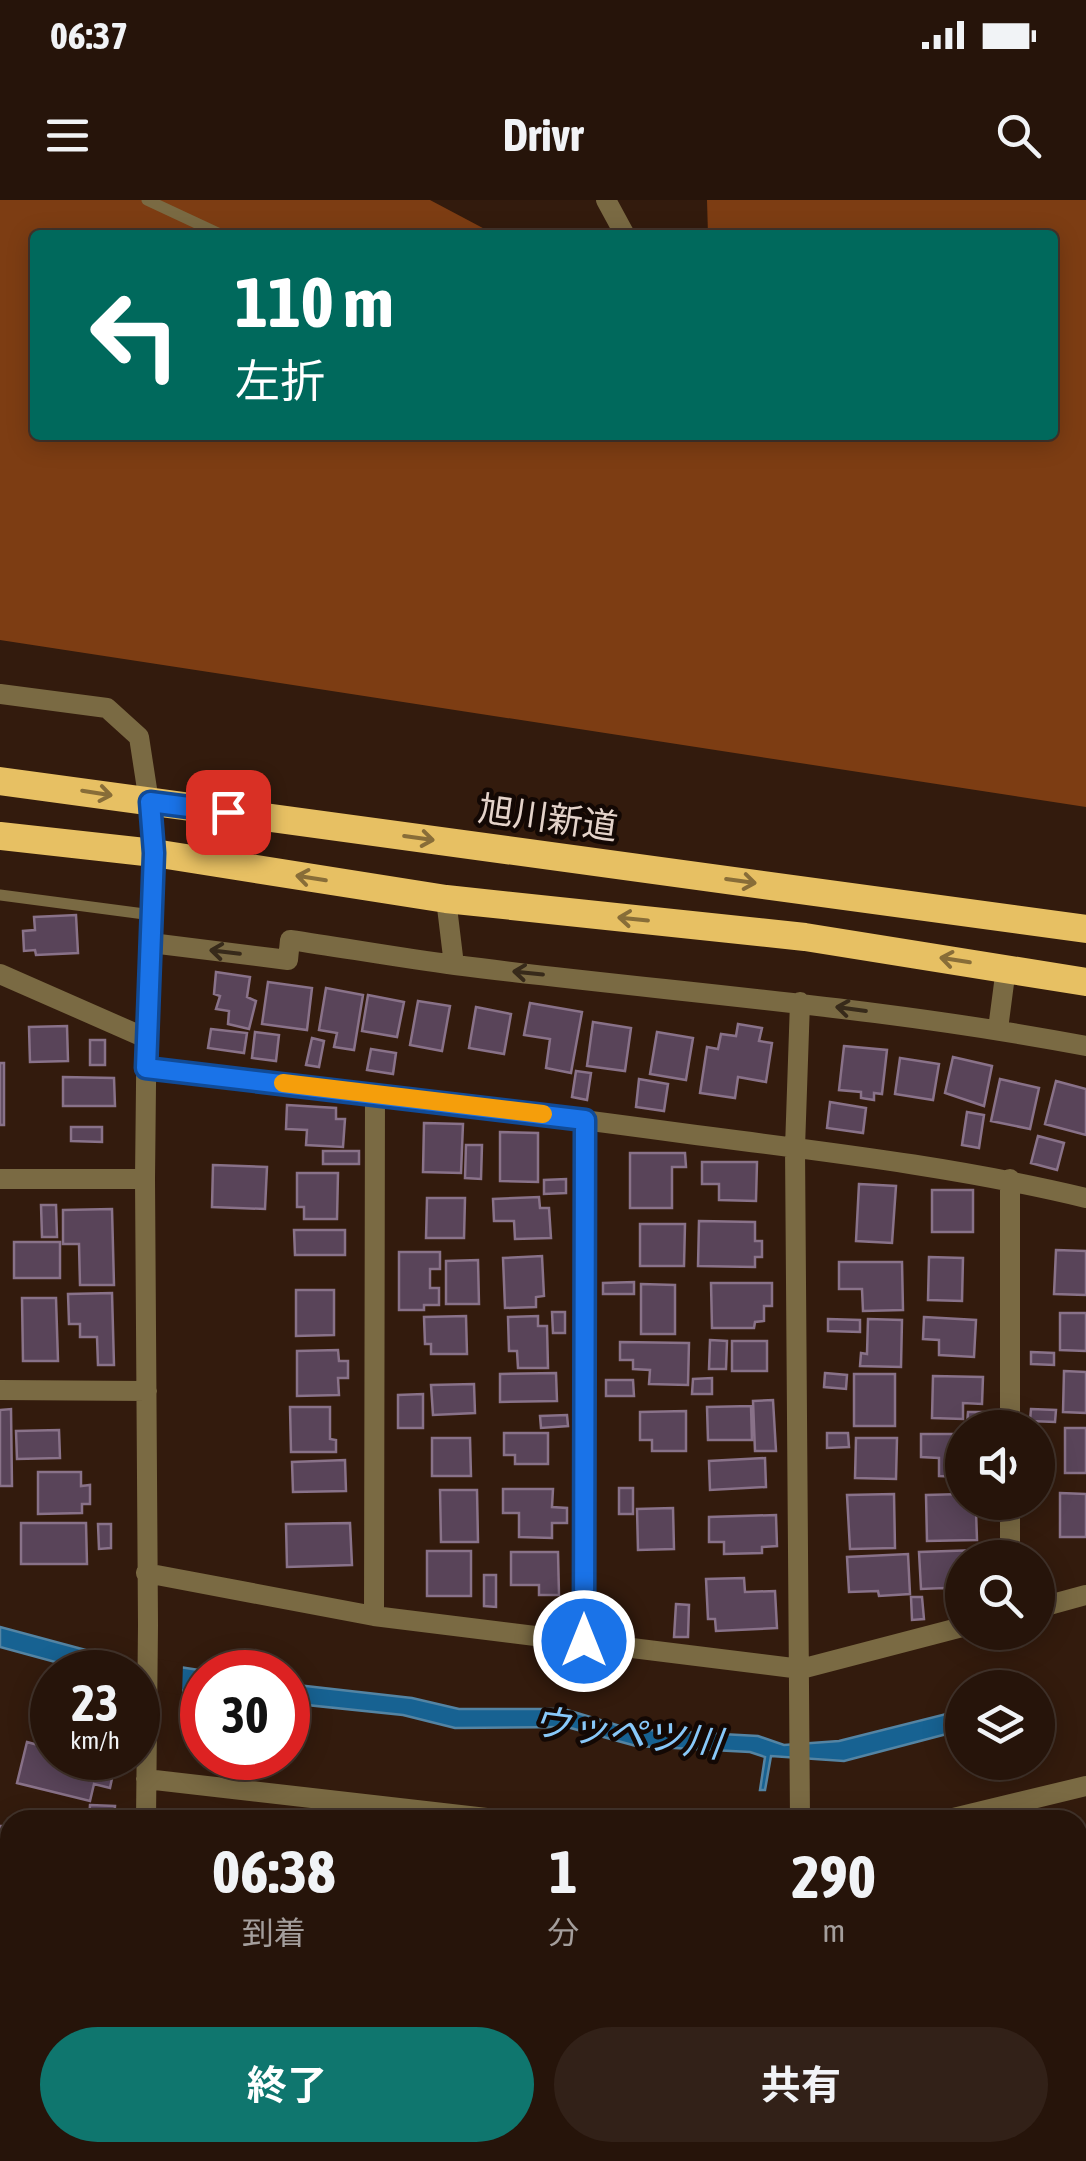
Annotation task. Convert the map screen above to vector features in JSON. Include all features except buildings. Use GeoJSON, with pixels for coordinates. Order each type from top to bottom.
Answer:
{"type":"FeatureCollection","features":[{"type":"Feature","properties":{"kind":"highway","name":"旭川新道"},"geometry":{"type":"LineString","coordinates":[[0,781],[1086,929]]}},
{"type":"Feature","properties":{"kind":"highway"},"geometry":{"type":"LineString","coordinates":[[0,836],[154,853],[446,899],[806,937],[1086,982]]}},
{"type":"Feature","properties":{"kind":"street"},"geometry":{"type":"LineString","coordinates":[[606,200],[621,230]]}},
{"type":"Feature","properties":{"kind":"street"},"geometry":{"type":"LineString","coordinates":[[0,694],[107,708],[139,737],[150,802],[154,853],[145,1179],[147,1650]]}},
{"type":"Feature","properties":{"kind":"street"},"geometry":{"type":"LineString","coordinates":[[446,899],[454,965]]}},
{"type":"Feature","properties":{"kind":"street"},"geometry":{"type":"LineString","coordinates":[[151,943],[288,960],[290,940],[454,965],[800,1002],[998,1029],[1086,1046]]}},
{"type":"Feature","properties":{"kind":"street"},"geometry":{"type":"LineString","coordinates":[[998,1029],[1006,968]]}},
{"type":"Feature","properties":{"kind":"street"},"geometry":{"type":"LineString","coordinates":[[0,974],[148,1038]]}},
{"type":"Feature","properties":{"kind":"street"},"geometry":{"type":"LineString","coordinates":[[800,1002],[795,1148],[800,1810]]}},
{"type":"Feature","properties":{"kind":"street"},"geometry":{"type":"LineString","coordinates":[[146,1068],[374,1092],[795,1148],[1010,1180],[1086,1198]]}},
{"type":"Feature","properties":{"kind":"street"},"geometry":{"type":"LineString","coordinates":[[374,1092],[374,1616]]}},
{"type":"Feature","properties":{"kind":"street"},"geometry":{"type":"LineString","coordinates":[[584,1641],[585,1120]]}},
{"type":"Feature","properties":{"kind":"street"},"geometry":{"type":"LineString","coordinates":[[0,1179],[145,1179]]}},
{"type":"Feature","properties":{"kind":"street"},"geometry":{"type":"LineString","coordinates":[[1010,1180],[1010,1410]]}},
{"type":"Feature","properties":{"kind":"street"},"geometry":{"type":"LineString","coordinates":[[0,1390],[147,1392]]}},
{"type":"Feature","properties":{"kind":"street"},"geometry":{"type":"LineString","coordinates":[[146,1572],[374,1616],[801,1669],[945,1631]]}},
{"type":"Feature","properties":{"kind":"street"},"geometry":{"type":"LineString","coordinates":[[1055,1603],[1086,1595]]}},
{"type":"Feature","properties":{"kind":"street"},"geometry":{"type":"LineString","coordinates":[[146,1810],[146,1780],[414,1810]]}},
{"type":"Feature","properties":{"kind":"street"},"geometry":{"type":"LineString","coordinates":[[986,1810],[1086,1786]]}},
{"type":"Feature","properties":{"kind":"lane"},"geometry":{"type":"LineString","coordinates":[[148,200],[211,230]]}},
{"type":"Feature","properties":{"kind":"lane"},"geometry":{"type":"LineString","coordinates":[[0,894],[152,915]]}},
{"type":"Feature","properties":{"kind":"shaded area"},"geometry":{"type":"Polygon","coordinates":[[[0,200],[430,200],[487,230],[30,230],[30,440],[1058,440],[1058,230],[708,230],[707,200],[1086,200],[1086,807],[0,640],[0,200]]]}},
{"type":"Feature","properties":{"kind":"water"},"geometry":{"type":"Polygon","coordinates":[[[0,1627],[86,1650],[30,1650],[30,1655],[0,1647],[0,1627]]]}},
{"type":"Feature","properties":{"kind":"water"},"geometry":{"type":"Polygon","coordinates":[[[160,1664],[180,1667],[180,1690],[160,1687],[160,1664]]]}},
{"type":"Feature","properties":{"kind":"water","name":"ウッペツ川"},"geometry":{"type":"Polygon","coordinates":[[[310,1686],[412,1698],[459,1709],[564,1709],[630,1729],[758,1736],[784,1745],[839,1741],[945,1714],[945,1734],[844,1761],[771,1756],[765,1790],[760,1790],[765,1757],[750,1752],[636,1746],[567,1727],[455,1728],[403,1715],[310,1705],[310,1686]]]}},
{"type":"Feature","properties":{"kind":"pier"},"geometry":{"type":"Polygon","coordinates":[[[160,1659],[180,1663],[180,1695],[160,1692],[160,1659]]]}},
{"type":"Feature","properties":{"kind":"slow traffic"},"geometry":{"type":"LineString","coordinates":[[283,1083],[543,1114]]}},
{"type":"Feature","properties":{"kind":"route"},"geometry":{"type":"LineString","coordinates":[[228,812],[150,802],[154,853],[146,1068],[585,1120],[584,1641]]}}]}
